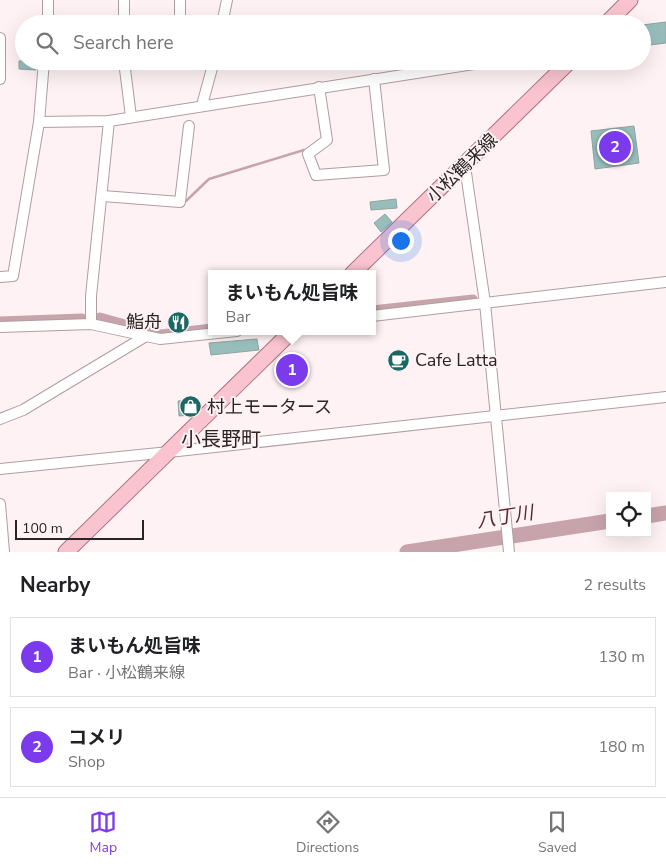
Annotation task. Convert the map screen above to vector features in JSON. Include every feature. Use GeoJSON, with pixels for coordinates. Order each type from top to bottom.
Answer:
{"type":"FeatureCollection","features":[{"type":"Feature","properties":{"kind":"main road"},"geometry":{"type":"LineString","coordinates":[[615,15],[630,0]]}},
{"type":"Feature","properties":{"kind":"main road","name":"小松鶴来線"},"geometry":{"type":"LineString","coordinates":[[356,270],[561,70]]}},
{"type":"Feature","properties":{"kind":"main road"},"geometry":{"type":"LineString","coordinates":[[66,552],[288,335]]}},
{"type":"Feature","properties":{"kind":"street"},"geometry":{"type":"LineString","coordinates":[[48,0],[48,15]]}},
{"type":"Feature","properties":{"kind":"street"},"geometry":{"type":"LineString","coordinates":[[124,0],[124,15]]}},
{"type":"Feature","properties":{"kind":"street"},"geometry":{"type":"LineString","coordinates":[[180,0],[180,15]]}},
{"type":"Feature","properties":{"kind":"street"},"geometry":{"type":"LineString","coordinates":[[224,15],[227,0]]}},
{"type":"Feature","properties":{"kind":"street"},"geometry":{"type":"LineString","coordinates":[[0,38],[0,79]]}},
{"type":"Feature","properties":{"kind":"street"},"geometry":{"type":"LineString","coordinates":[[0,277],[13,276],[39,122],[43,70]]}},
{"type":"Feature","properties":{"kind":"street"},"geometry":{"type":"LineString","coordinates":[[125,70],[131,117]]}},
{"type":"Feature","properties":{"kind":"street"},"geometry":{"type":"LineString","coordinates":[[202,105],[212,70]]}},
{"type":"Feature","properties":{"kind":"street"},"geometry":{"type":"LineString","coordinates":[[39,122],[109,120],[434,70]]}},
{"type":"Feature","properties":{"kind":"street"},"geometry":{"type":"LineString","coordinates":[[320,87],[327,140],[308,154],[316,176],[384,170],[374,79]]}},
{"type":"Feature","properties":{"kind":"street"},"geometry":{"type":"LineString","coordinates":[[91,324],[91,296],[103,196],[109,120]]}},
{"type":"Feature","properties":{"kind":"street"},"geometry":{"type":"LineString","coordinates":[[103,196],[180,202],[189,126]]}},
{"type":"Feature","properties":{"kind":"street"},"geometry":{"type":"LineString","coordinates":[[464,166],[485,303],[510,552]]}},
{"type":"Feature","properties":{"kind":"street"},"geometry":{"type":"LineString","coordinates":[[376,316],[666,282]]}},
{"type":"Feature","properties":{"kind":"street"},"geometry":{"type":"LineString","coordinates":[[0,327],[91,324],[160,339],[208,334]]}},
{"type":"Feature","properties":{"kind":"street"},"geometry":{"type":"LineString","coordinates":[[0,418],[23,410],[146,336]]}},
{"type":"Feature","properties":{"kind":"street"},"geometry":{"type":"LineString","coordinates":[[0,468],[169,452],[666,397]]}},
{"type":"Feature","properties":{"kind":"street"},"geometry":{"type":"LineString","coordinates":[[0,504],[4,552]]}},
{"type":"Feature","properties":{"kind":"building"},"geometry":{"type":"Polygon","coordinates":[[[666,22],[666,43],[651,45],[651,24],[666,22]]]}},
{"type":"Feature","properties":{"kind":"building"},"geometry":{"type":"Polygon","coordinates":[[[634,126],[639,163],[595,169],[591,131],[634,126]]]}},
{"type":"Feature","properties":{"kind":"building"},"geometry":{"type":"Polygon","coordinates":[[[396,199],[397,208],[371,210],[370,202],[396,199]]]}},
{"type":"Feature","properties":{"kind":"building"},"geometry":{"type":"Polygon","coordinates":[[[385,214],[392,222],[381,232],[374,223],[385,214]]]}},
{"type":"Feature","properties":{"kind":"building"},"geometry":{"type":"Polygon","coordinates":[[[257,339],[259,350],[211,355],[209,343],[257,339]]]}},
{"type":"Feature","properties":{"kind":"building"},"geometry":{"type":"Polygon","coordinates":[[[197,399],[198,410],[193,415],[179,416],[178,401],[197,399]]]}},
{"type":"Feature","properties":{"kind":"waterway"},"geometry":{"type":"LineString","coordinates":[[186,201],[209,179],[304,150]]}},
{"type":"Feature","properties":{"kind":"waterway"},"geometry":{"type":"LineString","coordinates":[[376,310],[473,299]]}},
{"type":"Feature","properties":{"kind":"waterway"},"geometry":{"type":"LineString","coordinates":[[100,317],[161,334],[208,328]]}},
{"type":"Feature","properties":{"kind":"waterway"},"geometry":{"type":"LineString","coordinates":[[0,321],[82,318]]}},
{"type":"Feature","properties":{"kind":"waterway","name":"八丁川"},"geometry":{"type":"LineString","coordinates":[[651,515],[666,513]]}},
{"type":"Feature","properties":{"kind":"waterway","name":"八丁川"},"geometry":{"type":"LineString","coordinates":[[407,552],[606,522]]}},
{"type":"Feature","properties":{"kind":"place","name":"コメリ"},"geometry":{"type":"Point","coordinates":[615,147]}},
{"type":"Feature","properties":{"kind":"place","name":"鮨舟"},"geometry":{"type":"Point","coordinates":[178,322]}},
{"type":"Feature","properties":{"kind":"place","name":"Cafe Latta"},"geometry":{"type":"Point","coordinates":[399,360]}},
{"type":"Feature","properties":{"kind":"place","name":"まいもん処旨味"},"geometry":{"type":"Point","coordinates":[292,370]}},
{"type":"Feature","properties":{"kind":"place","name":"村上モータース"},"geometry":{"type":"Point","coordinates":[191,407]}},
{"type":"Feature","properties":{"kind":"district","name":"小長野町"},"geometry":{"type":"Point","coordinates":[221,439]}}]}
